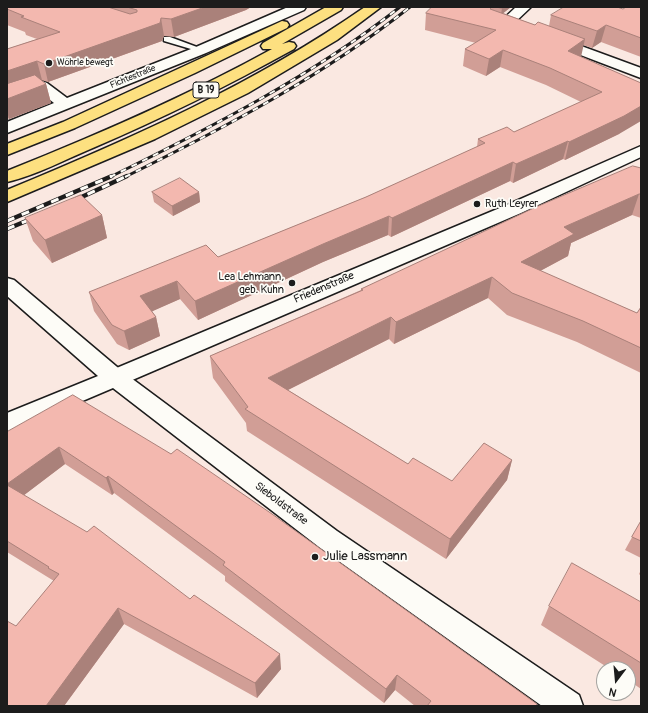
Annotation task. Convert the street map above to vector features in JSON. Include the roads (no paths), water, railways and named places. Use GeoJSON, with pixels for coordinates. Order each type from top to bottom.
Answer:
{"type":"FeatureCollection","features":[{"type":"Feature","properties":{"kind":"main road","name":"B 19"},"geometry":{"type":"LineString","coordinates":[[7,164],[98,133],[219,84],[357,7]]}},
{"type":"Feature","properties":{"kind":"main road"},"geometry":{"type":"LineString","coordinates":[[7,197],[140,140],[262,79],[353,23],[374,7]]}},
{"type":"Feature","properties":{"kind":"main road","name":"B 19"},"geometry":{"type":"LineString","coordinates":[[7,178],[256,52],[334,9]]}},
{"type":"Feature","properties":{"kind":"main road"},"geometry":{"type":"LineString","coordinates":[[7,150],[69,125],[190,70],[269,31],[295,20],[334,9]]}},
{"type":"Feature","properties":{"kind":"street","name":"Fichtestraße"},"geometry":{"type":"LineString","coordinates":[[7,128],[201,50],[299,7]]}},
{"type":"Feature","properties":{"kind":"street"},"geometry":{"type":"LineString","coordinates":[[522,28],[500,20],[524,7]]}},
{"type":"Feature","properties":{"kind":"street"},"geometry":{"type":"LineString","coordinates":[[544,36],[641,74]]}},
{"type":"Feature","properties":{"kind":"street"},"geometry":{"type":"LineString","coordinates":[[7,98],[42,86],[65,104]]}},
{"type":"Feature","properties":{"kind":"street","name":"Friedenstraße"},"geometry":{"type":"LineString","coordinates":[[7,424],[31,412],[115,378],[514,209],[624,168],[641,151]]}},
{"type":"Feature","properties":{"kind":"street","name":"Sieboldstraße"},"geometry":{"type":"LineString","coordinates":[[7,285],[115,378],[328,539],[568,706]]}},
{"type":"Feature","properties":{"kind":"lane"},"geometry":{"type":"LineString","coordinates":[[167,39],[201,50]]}},
{"type":"Feature","properties":{"kind":"railway"},"geometry":{"type":"LineString","coordinates":[[112,176],[260,100],[332,56],[400,7]]}},
{"type":"Feature","properties":{"kind":"railway"},"geometry":{"type":"LineString","coordinates":[[126,176],[272,100],[343,56],[410,7]]}},
{"type":"Feature","properties":{"kind":"railway"},"geometry":{"type":"LineString","coordinates":[[7,221],[112,176]]}},
{"type":"Feature","properties":{"kind":"railway"},"geometry":{"type":"LineString","coordinates":[[73,201],[126,176]]}},
{"type":"Feature","properties":{"kind":"railway"},"geometry":{"type":"LineString","coordinates":[[7,229],[36,217]]}},
{"type":"Feature","properties":{"kind":"place","name":"Wöhrle bewegt"},"geometry":{"type":"Point","coordinates":[49,63]}},
{"type":"Feature","properties":{"kind":"place","name":"Ruth Leyrer"},"geometry":{"type":"Point","coordinates":[477,204]}},
{"type":"Feature","properties":{"kind":"place","name":"Lea Lehmann, geb. Kuhn"},"geometry":{"type":"Point","coordinates":[292,283]}},
{"type":"Feature","properties":{"kind":"place","name":"Julie Lassmann"},"geometry":{"type":"Point","coordinates":[315,557]}}]}
